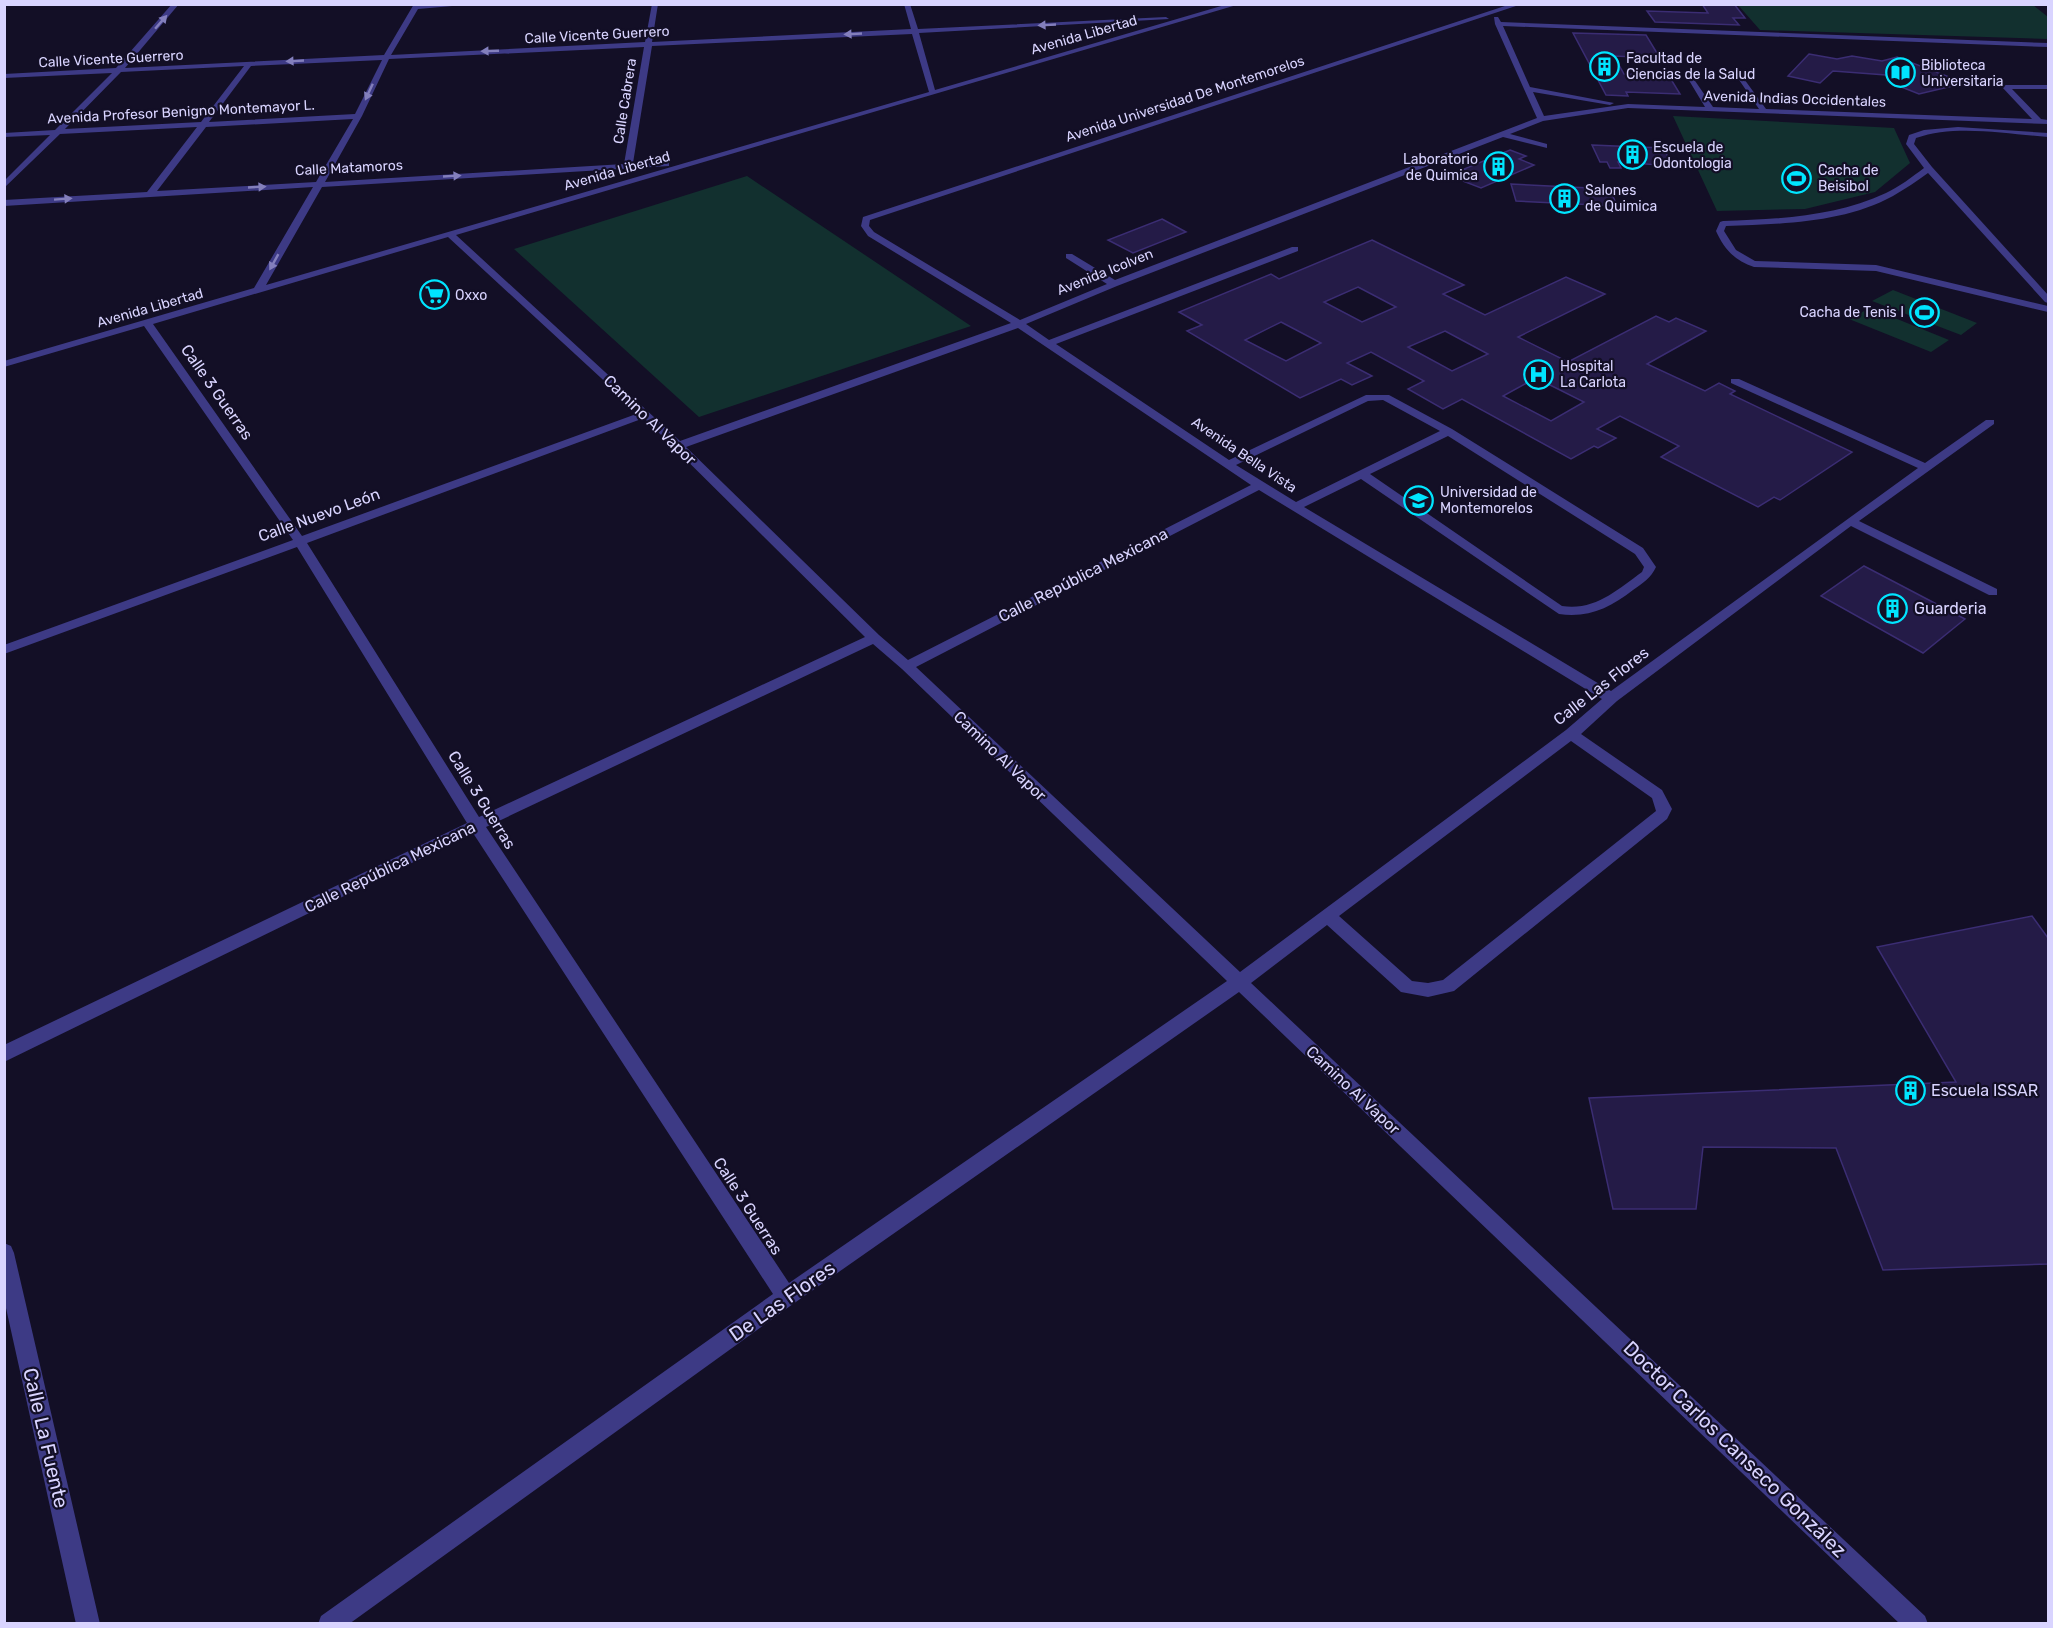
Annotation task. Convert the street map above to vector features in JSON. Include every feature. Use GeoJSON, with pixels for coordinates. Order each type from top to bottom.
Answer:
{"type":"FeatureCollection","features":[{"type":"Feature","properties":{"kind":"street"},"geometry":{"type":"LineString","coordinates":[[4,186],[118,71],[176,4]]}},
{"type":"Feature","properties":{"kind":"street"},"geometry":{"type":"LineString","coordinates":[[258,290],[358,116],[387,56],[417,6],[472,4]]}},
{"type":"Feature","properties":{"kind":"street","name":"Calle Cabrera"},"geometry":{"type":"LineString","coordinates":[[628,167],[655,4]]}},
{"type":"Feature","properties":{"kind":"street"},"geometry":{"type":"LineString","coordinates":[[907,4],[933,94]]}},
{"type":"Feature","properties":{"kind":"street","name":"Avenida Libertad"},"geometry":{"type":"LineString","coordinates":[[4,364],[1237,4]]}},
{"type":"Feature","properties":{"kind":"street","name":"Avenida Universidad De Montemorelos"},"geometry":{"type":"LineString","coordinates":[[865,226],[866,219],[876,214],[1520,4]]}},
{"type":"Feature","properties":{"kind":"street"},"geometry":{"type":"LineString","coordinates":[[1147,12],[1151,20]]}},
{"type":"Feature","properties":{"kind":"street"},"geometry":{"type":"LineString","coordinates":[[1493,13],[1530,90],[1541,119]]}},
{"type":"Feature","properties":{"kind":"street","name":"Calle Vicente Guerrero"},"geometry":{"type":"LineString","coordinates":[[4,76],[1190,18]]}},
{"type":"Feature","properties":{"kind":"street"},"geometry":{"type":"LineString","coordinates":[[1498,24],[2049,45]]}},
{"type":"Feature","properties":{"kind":"street"},"geometry":{"type":"LineString","coordinates":[[151,193],[249,63]]}},
{"type":"Feature","properties":{"kind":"street"},"geometry":{"type":"LineString","coordinates":[[1739,74],[1764,111]]}},
{"type":"Feature","properties":{"kind":"street"},"geometry":{"type":"LineString","coordinates":[[1691,77],[1710,109]]}},
{"type":"Feature","properties":{"kind":"street"},"geometry":{"type":"LineString","coordinates":[[2044,122],[2006,87],[2049,87]]}},
{"type":"Feature","properties":{"kind":"street"},"geometry":{"type":"LineString","coordinates":[[1530,90],[1628,106]]}},
{"type":"Feature","properties":{"kind":"street","name":"Avenida Indias Occidentales"},"geometry":{"type":"LineString","coordinates":[[1541,119],[1628,106],[2044,122]]}},
{"type":"Feature","properties":{"kind":"street","name":"Avenida Profesor Benigno Montemayor L."},"geometry":{"type":"LineString","coordinates":[[4,135],[358,116]]}},
{"type":"Feature","properties":{"kind":"street","name":"Avenida Icolven"},"geometry":{"type":"LineString","coordinates":[[678,446],[1019,324],[1114,284],[1541,119]]}},
{"type":"Feature","properties":{"kind":"street"},"geometry":{"type":"LineString","coordinates":[[2049,135],[1962,131],[1919,133],[1912,137],[1910,144],[1929,169],[2049,300]]}},
{"type":"Feature","properties":{"kind":"street"},"geometry":{"type":"LineString","coordinates":[[1502,134],[1544,146]]}},
{"type":"Feature","properties":{"kind":"street","name":"Calle Matamoros"},"geometry":{"type":"LineString","coordinates":[[4,203],[318,183],[695,163]]}},
{"type":"Feature","properties":{"kind":"street"},"geometry":{"type":"LineString","coordinates":[[1929,169],[1889,195],[1844,211],[1785,222],[1723,224],[1720,231],[1725,243],[1736,256],[1754,264],[1876,268],[2049,309]]}},
{"type":"Feature","properties":{"kind":"street","name":"Avenida Bella Vista"},"geometry":{"type":"LineString","coordinates":[[865,226],[871,234],[1019,324],[1231,464],[1259,485],[1612,698]]}},
{"type":"Feature","properties":{"kind":"street","name":"Camino Al Vapor"},"geometry":{"type":"LineString","coordinates":[[450,234],[646,414],[874,638],[907,666],[1238,983],[1553,1275]]}},
{"type":"Feature","properties":{"kind":"street"},"geometry":{"type":"LineString","coordinates":[[1048,344],[1295,249]]}},
{"type":"Feature","properties":{"kind":"street"},"geometry":{"type":"LineString","coordinates":[[1069,256],[1114,284]]}},
{"type":"Feature","properties":{"kind":"street","name":"Calle 3 Guerras"},"geometry":{"type":"LineString","coordinates":[[147,323],[299,540],[476,825],[786,1297]]}},
{"type":"Feature","properties":{"kind":"street"},"geometry":{"type":"LineString","coordinates":[[1735,381],[1925,467]]}},
{"type":"Feature","properties":{"kind":"street"},"geometry":{"type":"LineString","coordinates":[[1231,464],[1372,396],[1385,397],[1448,431],[1639,551],[1650,567],[1647,574],[1594,611],[1574,614],[1559,610],[1362,474]]}},
{"type":"Feature","properties":{"kind":"street","name":"Calle Nuevo León"},"geometry":{"type":"LineString","coordinates":[[4,650],[646,414]]}},
{"type":"Feature","properties":{"kind":"street","name":"Calle Las Flores"},"geometry":{"type":"LineString","coordinates":[[1238,983],[1571,734],[1612,698],[1850,521],[1990,422]]}},
{"type":"Feature","properties":{"kind":"street"},"geometry":{"type":"LineString","coordinates":[[1296,507],[1448,431]]}},
{"type":"Feature","properties":{"kind":"street","name":"Calle República Mexicana"},"geometry":{"type":"LineString","coordinates":[[907,666],[1259,485]]}},
{"type":"Feature","properties":{"kind":"street"},"geometry":{"type":"LineString","coordinates":[[1850,521],[1993,591]]}},
{"type":"Feature","properties":{"kind":"street","name":"Calle República Mexicana"},"geometry":{"type":"LineString","coordinates":[[4,1054],[476,825],[874,638]]}},
{"type":"Feature","properties":{"kind":"street"},"geometry":{"type":"LineString","coordinates":[[1327,915],[1407,987],[1421,991],[1435,991],[1448,986],[1662,815],[1665,809],[1657,794],[1571,734]]}},
{"type":"Feature","properties":{"kind":"street","name":"De Las Flores"},"geometry":{"type":"LineString","coordinates":[[329,1623],[786,1297],[1238,983]]}},
{"type":"Feature","properties":{"kind":"street","name":"Calle La Fuente"},"geometry":{"type":"LineString","coordinates":[[4,1253],[88,1623]]}},
{"type":"Feature","properties":{"kind":"street","name":"Doctor Carlos Canseco González"},"geometry":{"type":"LineString","coordinates":[[1553,1275],[1917,1623]]}},
{"type":"Feature","properties":{"kind":"green space"},"geometry":{"type":"Polygon","coordinates":[[[1738,5],[2033,5],[2048,17],[2048,39],[1760,30],[1738,5]]]}},
{"type":"Feature","properties":{"kind":"green space","name":"Cacha de Beisibol"},"geometry":{"type":"Polygon","coordinates":[[[1673,116],[1894,128],[1910,163],[1875,192],[1805,209],[1717,211],[1673,116]]]}},
{"type":"Feature","properties":{"kind":"green space"},"geometry":{"type":"Polygon","coordinates":[[[747,176],[971,326],[699,417],[514,249],[747,176]]]}},
{"type":"Feature","properties":{"kind":"green space","name":"Cacha de Tenis I"},"geometry":{"type":"Polygon","coordinates":[[[1893,290],[1977,323],[1961,335],[1872,301],[1893,290]]]}},
{"type":"Feature","properties":{"kind":"green space"},"geometry":{"type":"Polygon","coordinates":[[[1870,308],[1949,340],[1931,352],[1849,319],[1870,308]]]}},
{"type":"Feature","properties":{"kind":"building"},"geometry":{"type":"Polygon","coordinates":[[[1702,4],[1734,4],[1745,18],[1733,18],[1739,25],[1655,22],[1647,11],[1708,13],[1702,4]]]}},
{"type":"Feature","properties":{"kind":"building","name":"Facultad de Ciencias de la Salud"},"geometry":{"type":"Polygon","coordinates":[[[1573,33],[1646,35],[1660,58],[1614,56],[1624,74],[1669,76],[1680,94],[1626,92],[1628,96],[1606,95],[1573,33]]]}},
{"type":"Feature","properties":{"kind":"building","name":"Biblioteca Universitaria"},"geometry":{"type":"Polygon","coordinates":[[[1809,54],[1837,59],[1852,56],[1882,61],[1897,57],[1965,83],[1919,94],[1899,86],[1886,75],[1833,71],[1820,83],[1788,76],[1809,54]]]}},
{"type":"Feature","properties":{"kind":"building","name":"Escuela de Odontologia"},"geometry":{"type":"Polygon","coordinates":[[[1592,145],[1663,148],[1673,166],[1618,162],[1621,168],[1610,168],[1607,162],[1600,162],[1592,145]]]}},
{"type":"Feature","properties":{"kind":"building","name":"Laboratorio de Quimica"},"geometry":{"type":"Polygon","coordinates":[[[1510,150],[1526,156],[1519,159],[1534,165],[1481,188],[1455,178],[1469,172],[1464,169],[1510,150]]]}},
{"type":"Feature","properties":{"kind":"building","name":"Salones de Quimica"},"geometry":{"type":"Polygon","coordinates":[[[1511,184],[1610,189],[1617,206],[1516,201],[1511,184]]]}},
{"type":"Feature","properties":{"kind":"building"},"geometry":{"type":"Polygon","coordinates":[[[1162,219],[1186,232],[1133,253],[1108,240],[1162,219]]]}},
{"type":"Feature","properties":{"kind":"building","name":"Hospital La Carlota"},"geometry":{"type":"Polygon","coordinates":[[[1372,240],[1464,285],[1443,294],[1485,315],[1566,277],[1605,294],[1518,337],[1568,362],[1656,316],[1669,322],[1676,318],[1706,331],[1647,364],[1705,391],[1719,383],[1735,391],[1730,394],[1852,452],[1780,500],[1774,497],[1758,507],[1661,457],[1679,446],[1620,416],[1597,429],[1616,438],[1598,448],[1594,446],[1571,459],[1462,399],[1443,409],[1408,389],[1424,381],[1371,352],[1347,363],[1372,376],[1352,385],[1341,379],[1300,398],[1187,331],[1202,325],[1179,312],[1271,274],[1279,279],[1372,240]],[[1358,287],[1324,302],[1362,322],[1396,307],[1358,287]],[[1281,322],[1245,340],[1286,361],[1321,343],[1281,322]],[[1445,331],[1408,347],[1452,371],[1488,354],[1445,331]],[[1536,378],[1503,396],[1551,421],[1584,402],[1536,378]]]}},
{"type":"Feature","properties":{"kind":"building","name":"Guarderia"},"geometry":{"type":"Polygon","coordinates":[[[1864,566],[1965,619],[1923,653],[1821,596],[1864,566]]]}},
{"type":"Feature","properties":{"kind":"building","name":"Escuela ISSAR"},"geometry":{"type":"Polygon","coordinates":[[[2032,916],[2048,938],[2048,1264],[1883,1270],[1836,1148],[1703,1147],[1696,1209],[1613,1209],[1589,1098],[1956,1082],[1877,947],[2032,916]]]}},
{"type":"Feature","properties":{"kind":"place","name":"Facultad de Ciencias de la Salud"},"geometry":{"type":"Point","coordinates":[1605,66]}},
{"type":"Feature","properties":{"kind":"place","name":"Biblioteca Universitaria"},"geometry":{"type":"Point","coordinates":[1900,73]}},
{"type":"Feature","properties":{"kind":"place","name":"Escuela de Odontologia"},"geometry":{"type":"Point","coordinates":[1632,155]}},
{"type":"Feature","properties":{"kind":"place","name":"Laboratorio de Quimica"},"geometry":{"type":"Point","coordinates":[1499,167]}},
{"type":"Feature","properties":{"kind":"place","name":"Cacha de Beisibol"},"geometry":{"type":"Point","coordinates":[1797,178]}},
{"type":"Feature","properties":{"kind":"place","name":"Salones de Quimica"},"geometry":{"type":"Point","coordinates":[1564,198]}},
{"type":"Feature","properties":{"kind":"place","name":"Oxxo"},"geometry":{"type":"Point","coordinates":[434,295]}},
{"type":"Feature","properties":{"kind":"place","name":"Cacha de Tenis I"},"geometry":{"type":"Point","coordinates":[1925,312]}},
{"type":"Feature","properties":{"kind":"place","name":"Hospital La Carlota"},"geometry":{"type":"Point","coordinates":[1539,374]}},
{"type":"Feature","properties":{"kind":"place","name":"Universidad de Montemorelos"},"geometry":{"type":"Point","coordinates":[1419,500]}},
{"type":"Feature","properties":{"kind":"place","name":"Guarderia"},"geometry":{"type":"Point","coordinates":[1893,608]}},
{"type":"Feature","properties":{"kind":"place","name":"Escuela ISSAR"},"geometry":{"type":"Point","coordinates":[1910,1090]}}]}
